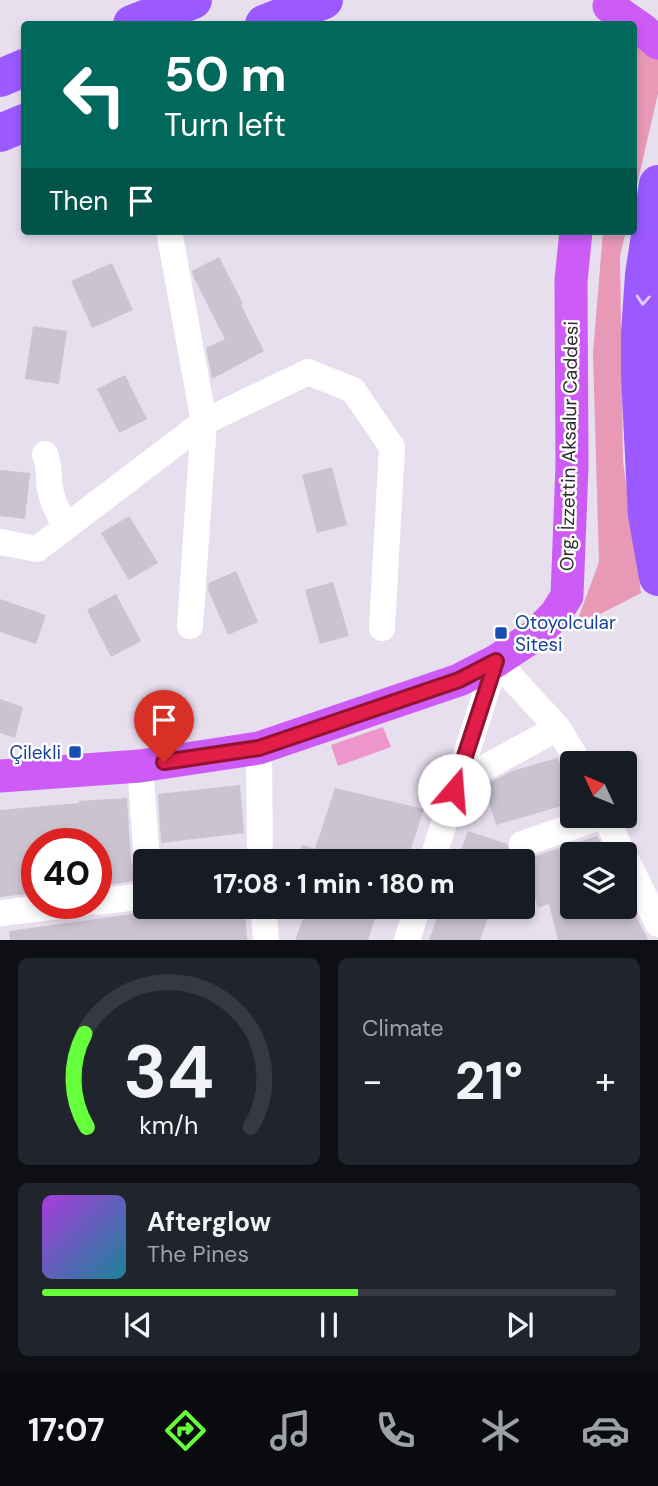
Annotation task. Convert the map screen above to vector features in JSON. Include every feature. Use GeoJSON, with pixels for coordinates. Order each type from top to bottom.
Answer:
{"type":"FeatureCollection","features":[{"type":"Feature","properties":{"kind":"highway"},"geometry":{"type":"LineString","coordinates":[[140,21],[192,0]]}},
{"type":"Feature","properties":{"kind":"highway"},"geometry":{"type":"LineString","coordinates":[[272,21],[324,0]]}},
{"type":"Feature","properties":{"kind":"highway"},"geometry":{"type":"LineString","coordinates":[[0,78],[21,69]]}},
{"type":"Feature","properties":{"kind":"highway"},"geometry":{"type":"LineString","coordinates":[[0,133],[21,124]]}},
{"type":"Feature","properties":{"kind":"highway"},"geometry":{"type":"LineString","coordinates":[[658,184],[644,275],[640,333],[647,515],[658,577]]}},
{"type":"Feature","properties":{"kind":"main road"},"geometry":{"type":"LineString","coordinates":[[643,0],[658,31]]}},
{"type":"Feature","properties":{"kind":"main road"},"geometry":{"type":"LineString","coordinates":[[608,10],[628,21]]}},
{"type":"Feature","properties":{"kind":"main road"},"geometry":{"type":"LineString","coordinates":[[637,26],[658,43]]}},
{"type":"Feature","properties":{"kind":"main road","name":"Org. İzzettin Aksalur Caddesi"},"geometry":{"type":"LineString","coordinates":[[0,776],[140,766],[259,748],[459,680],[496,661],[534,636],[555,615],[567,596],[572,466],[570,281],[576,235]]}},
{"type":"Feature","properties":{"kind":"street"},"geometry":{"type":"LineString","coordinates":[[170,235],[204,422],[190,626]]}},
{"type":"Feature","properties":{"kind":"street"},"geometry":{"type":"LineString","coordinates":[[0,542],[37,549],[204,422],[308,372],[353,390],[391,447],[382,628]]}},
{"type":"Feature","properties":{"kind":"street"},"geometry":{"type":"LineString","coordinates":[[45,454],[49,463],[50,488],[66,527]]}},
{"type":"Feature","properties":{"kind":"street"},"geometry":{"type":"LineString","coordinates":[[436,849],[496,661],[558,728],[572,751]]}},
{"type":"Feature","properties":{"kind":"street"},"geometry":{"type":"LineString","coordinates":[[486,767],[558,728]]}},
{"type":"Feature","properties":{"kind":"street"},"geometry":{"type":"LineString","coordinates":[[259,748],[260,849]]}},
{"type":"Feature","properties":{"kind":"street"},"geometry":{"type":"LineString","coordinates":[[140,766],[146,849]]}},
{"type":"Feature","properties":{"kind":"street"},"geometry":{"type":"LineString","coordinates":[[522,844],[569,828]]}},
{"type":"Feature","properties":{"kind":"street"},"geometry":{"type":"LineString","coordinates":[[637,881],[658,924]]}},
{"type":"Feature","properties":{"kind":"street"},"geometry":{"type":"LineString","coordinates":[[112,900],[133,897]]}},
{"type":"Feature","properties":{"kind":"street"},"geometry":{"type":"LineString","coordinates":[[0,913],[21,910]]}},
{"type":"Feature","properties":{"kind":"street"},"geometry":{"type":"LineString","coordinates":[[264,919],[266,940]]}},
{"type":"Feature","properties":{"kind":"street"},"geometry":{"type":"LineString","coordinates":[[407,940],[414,919]]}},
{"type":"Feature","properties":{"kind":"shaded area"},"geometry":{"type":"Polygon","coordinates":[[[637,29],[658,32],[658,93],[637,185],[637,29]]]}},
{"type":"Feature","properties":{"kind":"shaded area"},"geometry":{"type":"Polygon","coordinates":[[[603,235],[625,235],[620,256],[623,461],[641,593],[575,627],[599,562],[593,354],[603,235]]]}},
{"type":"Feature","properties":{"kind":"shaded area"},"geometry":{"type":"Polygon","coordinates":[[[383,727],[391,747],[338,766],[331,745],[383,727]]]}},
{"type":"Feature","properties":{"kind":"building"},"geometry":{"type":"Polygon","coordinates":[[[219,257],[264,351],[212,379],[206,348],[225,339],[192,271],[219,257]]]}},
{"type":"Feature","properties":{"kind":"building"},"geometry":{"type":"Polygon","coordinates":[[[112,263],[133,310],[92,328],[71,281],[112,263]]]}},
{"type":"Feature","properties":{"kind":"building"},"geometry":{"type":"Polygon","coordinates":[[[33,326],[67,331],[59,384],[25,379],[33,326]]]}},
{"type":"Feature","properties":{"kind":"building"},"geometry":{"type":"Polygon","coordinates":[[[125,375],[147,419],[119,433],[97,389],[125,375]]]}},
{"type":"Feature","properties":{"kind":"building"},"geometry":{"type":"Polygon","coordinates":[[[332,467],[347,525],[317,533],[302,475],[332,467]]]}},
{"type":"Feature","properties":{"kind":"building"},"geometry":{"type":"Polygon","coordinates":[[[0,470],[30,473],[25,519],[0,516],[0,470]]]}},
{"type":"Feature","properties":{"kind":"building"},"geometry":{"type":"Polygon","coordinates":[[[129,516],[158,563],[129,580],[101,533],[129,516]]]}},
{"type":"Feature","properties":{"kind":"building"},"geometry":{"type":"Polygon","coordinates":[[[236,571],[258,622],[228,635],[208,590],[209,583],[236,571]]]}},
{"type":"Feature","properties":{"kind":"building"},"geometry":{"type":"Polygon","coordinates":[[[333,582],[349,636],[320,644],[305,590],[333,582]]]}},
{"type":"Feature","properties":{"kind":"building"},"geometry":{"type":"Polygon","coordinates":[[[116,594],[141,641],[111,657],[87,610],[116,594]]]}},
{"type":"Feature","properties":{"kind":"building"},"geometry":{"type":"Polygon","coordinates":[[[0,599],[46,615],[36,644],[0,632],[0,599]]]}},
{"type":"Feature","properties":{"kind":"building"},"geometry":{"type":"Polygon","coordinates":[[[0,699],[23,707],[15,738],[0,733],[0,699]]]}},
{"type":"Feature","properties":{"kind":"building"},"geometry":{"type":"Polygon","coordinates":[[[557,758],[560,763],[560,806],[496,825],[483,782],[493,781],[512,771],[557,758]]]}},
{"type":"Feature","properties":{"kind":"building"},"geometry":{"type":"Polygon","coordinates":[[[240,785],[244,833],[161,843],[158,794],[240,785]]]}},
{"type":"Feature","properties":{"kind":"building"},"geometry":{"type":"Polygon","coordinates":[[[335,788],[424,809],[411,849],[315,849],[335,788]]]}},
{"type":"Feature","properties":{"kind":"building"},"geometry":{"type":"Polygon","coordinates":[[[127,798],[133,881],[112,884],[112,828],[21,828],[21,895],[0,897],[0,810],[127,798]]]}},
{"type":"Feature","properties":{"kind":"building"},"geometry":{"type":"Polygon","coordinates":[[[468,831],[507,844],[508,849],[461,849],[468,831]]]}},
{"type":"Feature","properties":{"kind":"building"},"geometry":{"type":"Polygon","coordinates":[[[597,836],[600,842],[578,842],[597,836]]]}},
{"type":"Feature","properties":{"kind":"building"},"geometry":{"type":"Polygon","coordinates":[[[560,848],[560,919],[637,918],[648,940],[558,940],[549,904],[538,908],[535,898],[535,856],[560,848]]]}},
{"type":"Feature","properties":{"kind":"building"},"geometry":{"type":"Polygon","coordinates":[[[133,914],[133,919],[246,919],[247,940],[10,940],[9,931],[112,919],[112,917],[133,914]]]}},
{"type":"Feature","properties":{"kind":"building"},"geometry":{"type":"Polygon","coordinates":[[[303,919],[375,919],[368,940],[295,940],[303,919]]]}},
{"type":"Feature","properties":{"kind":"building"},"geometry":{"type":"Polygon","coordinates":[[[436,919],[487,919],[480,940],[429,940],[436,919]]]}},
{"type":"Feature","properties":{"kind":"place","name":"Otoyolcular Sitesi"},"geometry":{"type":"Point","coordinates":[501,633]}},
{"type":"Feature","properties":{"kind":"place","name":"Çilekli"},"geometry":{"type":"Point","coordinates":[75,752]}},
{"type":"Feature","properties":{"kind":"route"},"geometry":{"type":"LineString","coordinates":[[164,762],[259,748],[459,680],[496,661],[454,790]]}}]}
